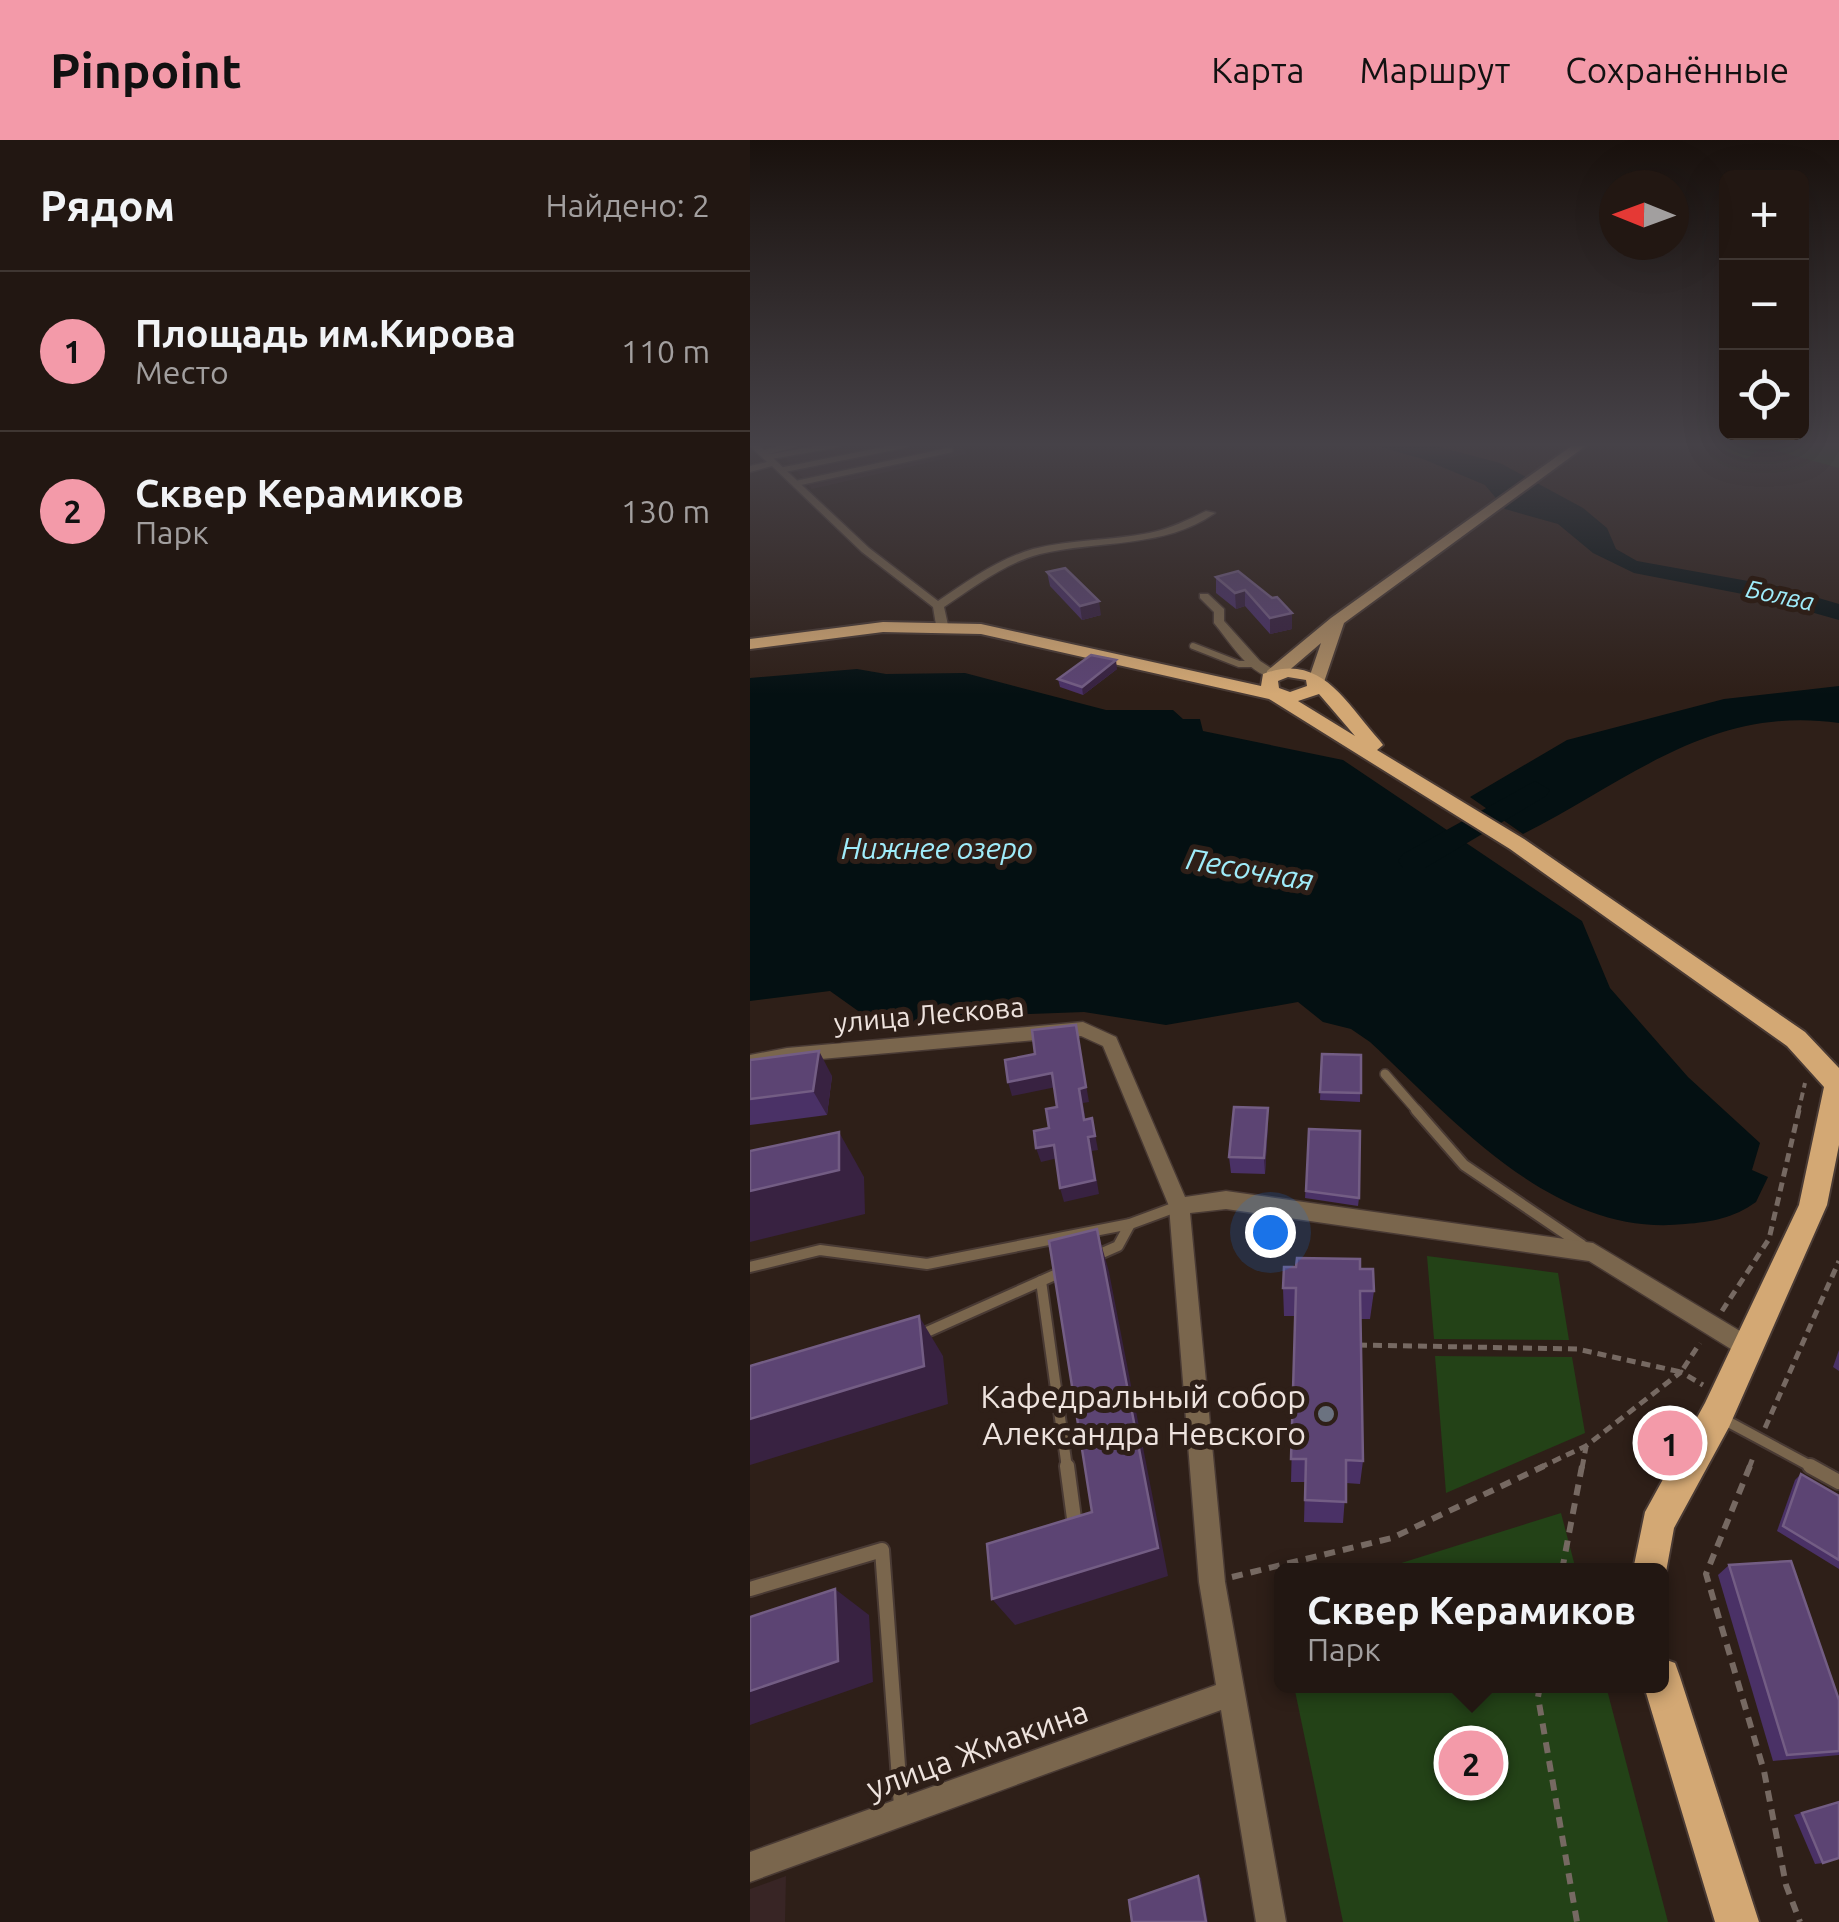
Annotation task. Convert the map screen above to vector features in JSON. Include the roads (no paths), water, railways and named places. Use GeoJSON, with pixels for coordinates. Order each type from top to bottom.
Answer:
{"type":"FeatureCollection","features":[{"type":"Feature","properties":{"kind":"main road"},"geometry":{"type":"LineString","coordinates":[[1274,685],[1337,621],[1464,528]]}},
{"type":"Feature","properties":{"kind":"main road"},"geometry":{"type":"LineString","coordinates":[[750,644],[822,631],[942,625],[981,628],[1166,670],[1274,685],[1306,696],[1316,690],[1337,621]]}},
{"type":"Feature","properties":{"kind":"main road"},"geometry":{"type":"LineString","coordinates":[[1274,685],[1295,670],[1317,681],[1390,764]]}},
{"type":"Feature","properties":{"kind":"main road"},"geometry":{"type":"LineString","coordinates":[[1274,685],[1517,844],[1796,1040],[1839,1084],[1813,1205],[1721,1407],[1656,1524],[1652,1563]]}},
{"type":"Feature","properties":{"kind":"main road"},"geometry":{"type":"LineString","coordinates":[[1666,1693],[1736,1922]]}},
{"type":"Feature","properties":{"kind":"street"},"geometry":{"type":"LineString","coordinates":[[843,528],[894,578],[938,606],[942,625]]}},
{"type":"Feature","properties":{"kind":"street"},"geometry":{"type":"LineString","coordinates":[[938,606],[1036,551],[1147,540],[1184,528]]}},
{"type":"Feature","properties":{"kind":"street"},"geometry":{"type":"LineString","coordinates":[[1204,596],[1220,611],[1218,622],[1274,685]]}},
{"type":"Feature","properties":{"kind":"street","name":"улица Лескова"},"geometry":{"type":"LineString","coordinates":[[750,1062],[787,1054],[1083,1028],[1110,1042],[1179,1206]]}},
{"type":"Feature","properties":{"kind":"street"},"geometry":{"type":"LineString","coordinates":[[1271,1922],[1228,1694],[1212,1582],[1179,1206],[1226,1200],[1593,1252],[1747,1347]]}},
{"type":"Feature","properties":{"kind":"street","name":"улица Жмакина"},"geometry":{"type":"LineString","coordinates":[[750,1867],[1228,1694]]}},
{"type":"Feature","properties":{"kind":"lane"},"geometry":{"type":"LineString","coordinates":[[1193,646],[1239,664],[1256,664]]}},
{"type":"Feature","properties":{"kind":"lane"},"geometry":{"type":"LineString","coordinates":[[1385,1074],[1464,1165],[1593,1252]]}},
{"type":"Feature","properties":{"kind":"lane"},"geometry":{"type":"LineString","coordinates":[[750,1267],[820,1250],[927,1264],[1130,1224],[1179,1206]]}},
{"type":"Feature","properties":{"kind":"lane"},"geometry":{"type":"LineString","coordinates":[[1088,1260],[1118,1246],[1130,1224]]}},
{"type":"Feature","properties":{"kind":"lane"},"geometry":{"type":"LineString","coordinates":[[900,1341],[938,1330],[1072,1267]]}},
{"type":"Feature","properties":{"kind":"lane"},"geometry":{"type":"LineString","coordinates":[[1041,1281],[1076,1526]]}},
{"type":"Feature","properties":{"kind":"lane"},"geometry":{"type":"LineString","coordinates":[[1721,1407],[1760,1439],[1839,1482]]}},
{"type":"Feature","properties":{"kind":"lane"},"geometry":{"type":"LineString","coordinates":[[750,1589],[882,1550],[902,1814]]}},
{"type":"Feature","properties":{"kind":"water","name":"Болва"},"geometry":{"type":"Polygon","coordinates":[[[1563,528],[1607,528],[1616,549],[1637,561],[1781,587],[1839,604],[1839,620],[1758,597],[1634,573],[1593,553],[1563,528]]]}},
{"type":"Feature","properties":{"kind":"water","name":"Нижнее озеро"},"geometry":{"type":"Polygon","coordinates":[[[857,669],[886,674],[965,673],[1106,710],[1173,710],[1183,719],[1200,719],[1203,731],[1343,760],[1582,921],[1610,988],[1688,1077],[1760,1143],[1752,1170],[1768,1177],[1756,1202],[1722,1218],[1685,1224],[1637,1223],[1593,1213],[1550,1194],[1511,1168],[1437,1106],[1370,1042],[1351,1029],[1323,1022],[1298,1002],[1166,1025],[1084,1012],[999,1015],[914,1027],[868,1018],[830,991],[750,1001],[750,678],[857,669]]]}},
{"type":"Feature","properties":{"kind":"water"},"geometry":{"type":"Polygon","coordinates":[[[1839,686],[1839,723],[1793,720],[1751,725],[1711,736],[1636,770],[1523,834],[1470,797],[1567,740],[1724,699],[1839,686]]]}},
{"type":"Feature","properties":{"kind":"waterway","name":"Песочная"},"geometry":{"type":"LineString","coordinates":[[1414,861],[1535,790]]}},
{"type":"Feature","properties":{"kind":"place","name":"Кафедральный собор Александра Невского"},"geometry":{"type":"Point","coordinates":[1326,1414]}},
{"type":"Feature","properties":{"kind":"place","name":"Площадь им.Кирова"},"geometry":{"type":"Point","coordinates":[1670,1443]}},
{"type":"Feature","properties":{"kind":"place","name":"Сквер Керамиков"},"geometry":{"type":"Point","coordinates":[1471,1763]}}]}
